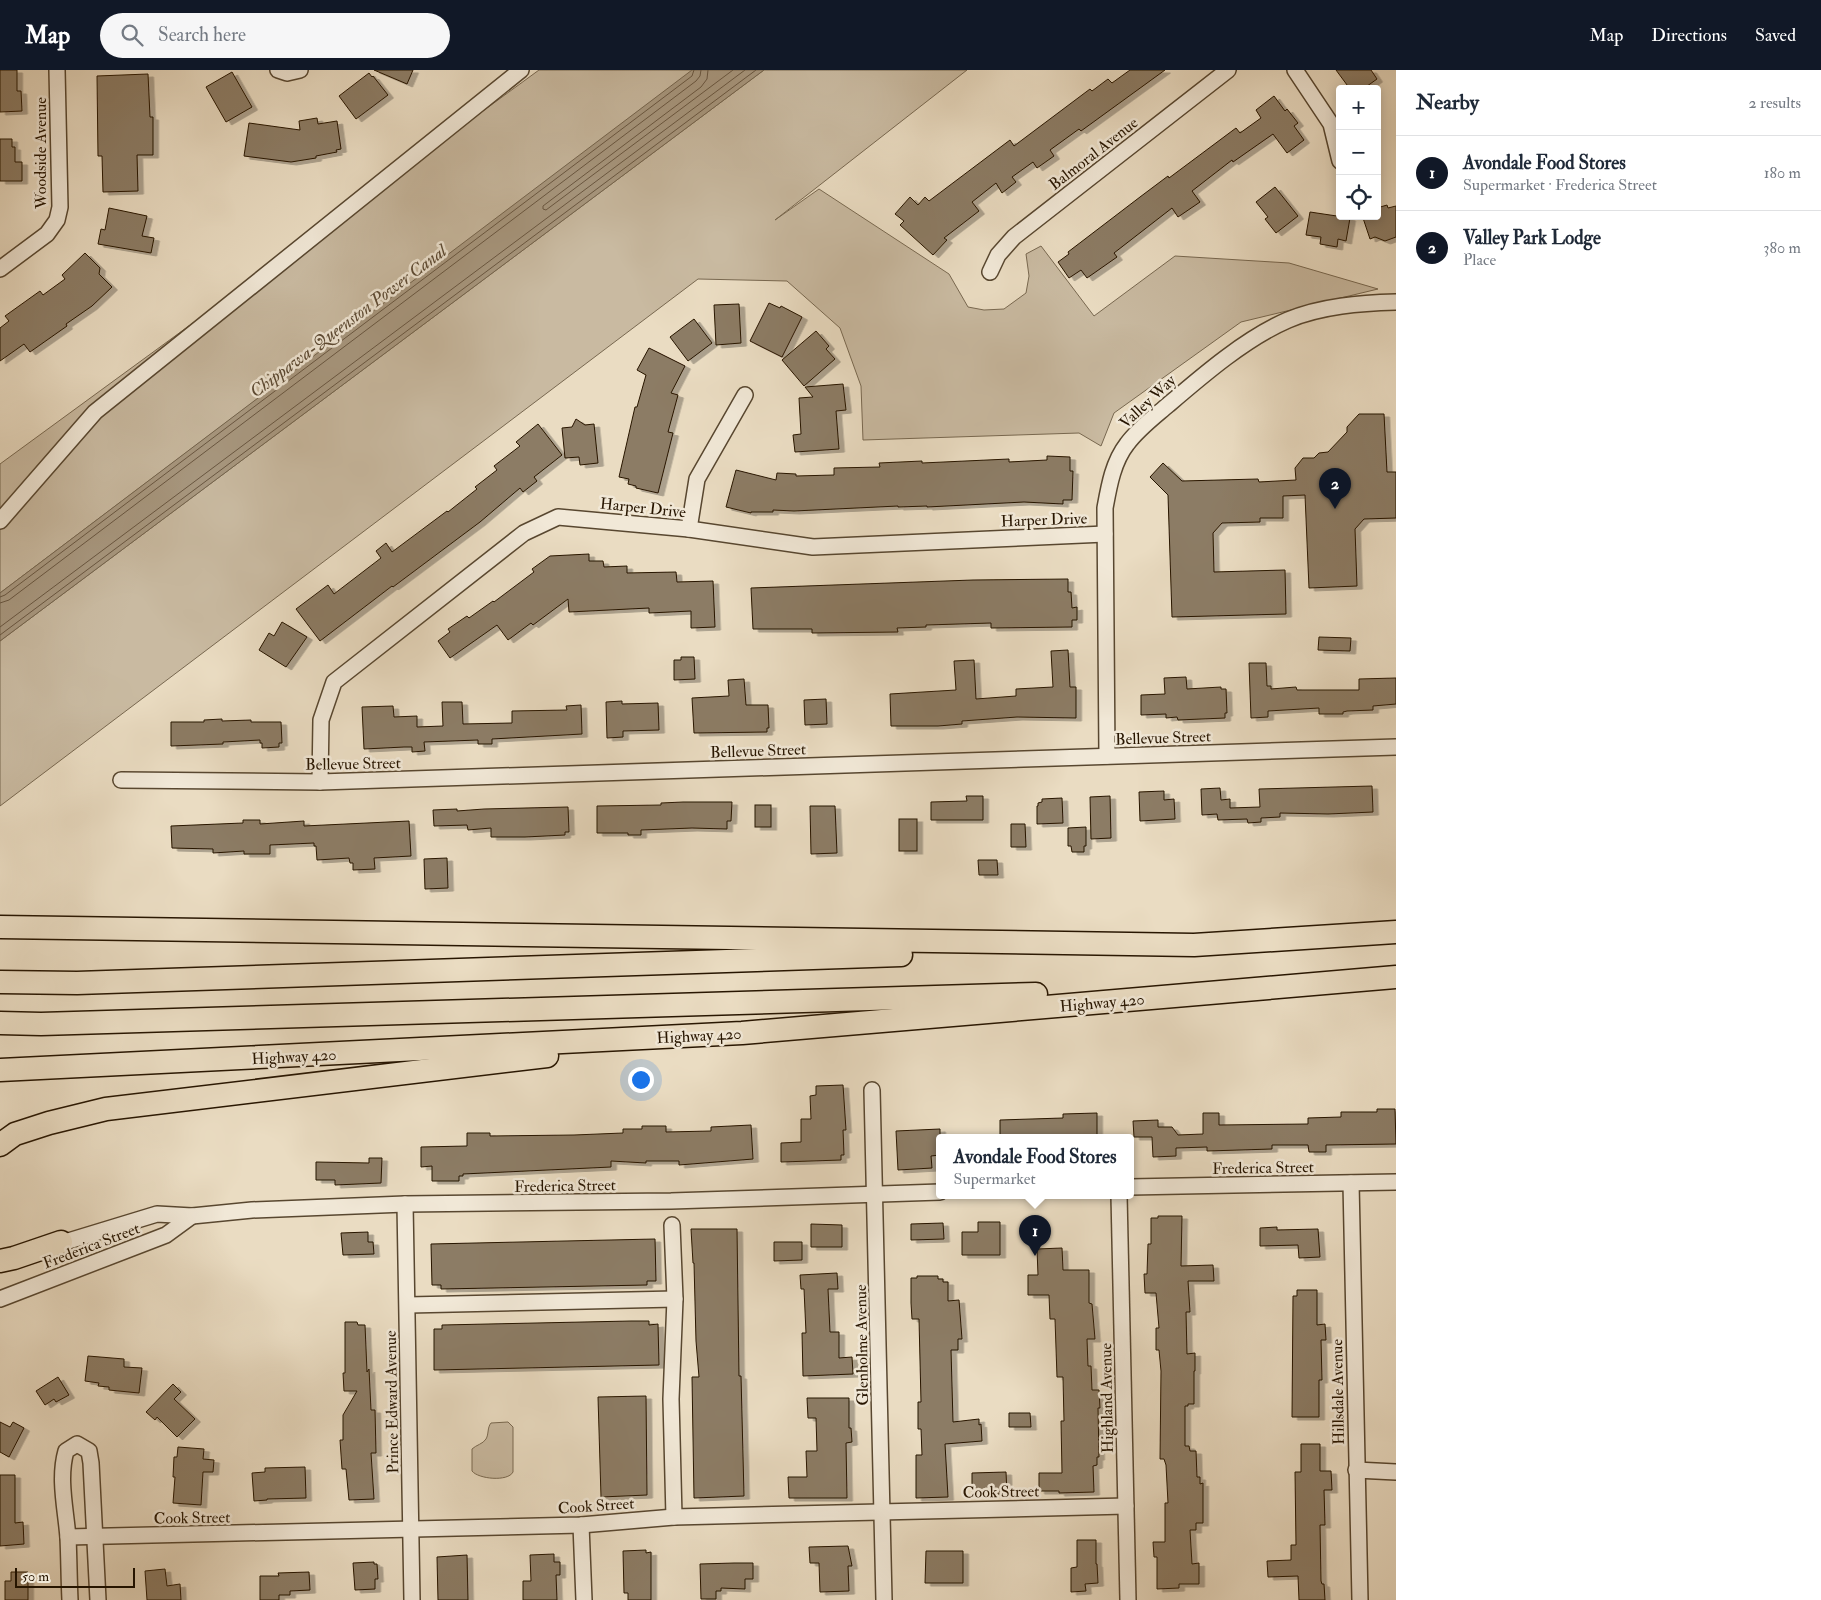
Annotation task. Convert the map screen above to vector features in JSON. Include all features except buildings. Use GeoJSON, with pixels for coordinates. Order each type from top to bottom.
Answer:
{"type":"FeatureCollection","features":[{"type":"Feature","properties":{"kind":"highway"},"geometry":{"type":"LineString","coordinates":[[0,927],[1194,945]]}},
{"type":"Feature","properties":{"kind":"highway"},"geometry":{"type":"LineString","coordinates":[[0,982],[78,982],[1194,945],[1396,932]]}},
{"type":"Feature","properties":{"kind":"highway","name":"Highway 420"},"geometry":{"type":"LineString","coordinates":[[0,1070],[742,1033],[1396,977]]}},
{"type":"Feature","properties":{"kind":"highway"},"geometry":{"type":"LineString","coordinates":[[0,1023],[42,1024],[1296,986]]}},
{"type":"Feature","properties":{"kind":"highway"},"geometry":{"type":"LineString","coordinates":[[0,1145],[15,1134],[49,1122],[106,1110],[742,1033]]}},
{"type":"Feature","properties":{"kind":"highway"},"geometry":{"type":"LineString","coordinates":[[0,1261],[61,1242]]}},
{"type":"Feature","properties":{"kind":"street","name":"Woodside Avenue"},"geometry":{"type":"LineString","coordinates":[[0,269],[47,234],[57,220],[60,207],[57,70]]}},
{"type":"Feature","properties":{"kind":"street"},"geometry":{"type":"LineString","coordinates":[[278,70],[287,73],[300,70]]}},
{"type":"Feature","properties":{"kind":"street"},"geometry":{"type":"LineString","coordinates":[[0,521],[95,412],[522,70]]}},
{"type":"Feature","properties":{"kind":"street","name":"Balmoral Avenue"},"geometry":{"type":"LineString","coordinates":[[990,272],[998,255],[1014,237],[1228,70]]}},
{"type":"Feature","properties":{"kind":"street"},"geometry":{"type":"LineString","coordinates":[[1295,70],[1332,124],[1336,142]]}},
{"type":"Feature","properties":{"kind":"street","name":"Valley Way"},"geometry":{"type":"LineString","coordinates":[[1107,756],[1106,508],[1109,488],[1117,462],[1127,444],[1146,423],[1199,378],[1263,332],[1290,320],[1320,311],[1372,303],[1396,302]]}},
{"type":"Feature","properties":{"kind":"street"},"geometry":{"type":"LineString","coordinates":[[689,529],[697,479],[745,395]]}},
{"type":"Feature","properties":{"kind":"street","name":"Harper Drive"},"geometry":{"type":"LineString","coordinates":[[320,782],[321,720],[334,682],[524,533],[558,517],[689,529],[813,547],[1105,534]]}},
{"type":"Feature","properties":{"kind":"street","name":"Bellevue Street"},"geometry":{"type":"LineString","coordinates":[[121,780],[320,782],[1396,747]]}},
{"type":"Feature","properties":{"kind":"street","name":"Glenholme Avenue"},"geometry":{"type":"LineString","coordinates":[[872,1090],[884,1600]]}},
{"type":"Feature","properties":{"kind":"street","name":"Frederica Street"},"geometry":{"type":"LineString","coordinates":[[1134,1187],[1396,1182]]}},
{"type":"Feature","properties":{"kind":"street","name":"Hillsdale Avenue"},"geometry":{"type":"LineString","coordinates":[[1351,1183],[1360,1600]]}},
{"type":"Feature","properties":{"kind":"street","name":"Frederica Street"},"geometry":{"type":"LineString","coordinates":[[0,1268],[61,1242],[157,1214],[192,1216],[252,1210],[405,1204],[671,1201],[936,1192]]}},
{"type":"Feature","properties":{"kind":"street","name":"Highland Avenue"},"geometry":{"type":"LineString","coordinates":[[1119,1199],[1128,1600]]}},
{"type":"Feature","properties":{"kind":"street","name":"Prince Edward Avenue"},"geometry":{"type":"LineString","coordinates":[[405,1204],[412,1600]]}},
{"type":"Feature","properties":{"kind":"street","name":"Frederica Street"},"geometry":{"type":"LineString","coordinates":[[0,1299],[166,1235],[192,1216]]}},
{"type":"Feature","properties":{"kind":"street"},"geometry":{"type":"LineString","coordinates":[[672,1225],[675,1299],[671,1399],[674,1517]]}},
{"type":"Feature","properties":{"kind":"street"},"geometry":{"type":"LineString","coordinates":[[408,1305],[675,1299]]}},
{"type":"Feature","properties":{"kind":"street"},"geometry":{"type":"LineString","coordinates":[[70,1600],[63,1462],[66,1450],[78,1444],[89,1451],[96,1537],[98,1600]]}},
{"type":"Feature","properties":{"kind":"street"},"geometry":{"type":"LineString","coordinates":[[1356,1470],[1396,1472]]}},
{"type":"Feature","properties":{"kind":"street","name":"Cook Street"},"geometry":{"type":"LineString","coordinates":[[68,1537],[581,1525],[674,1517],[1126,1506]]}},
{"type":"Feature","properties":{"kind":"street"},"geometry":{"type":"LineString","coordinates":[[581,1525],[584,1600]]}},
{"type":"Feature","properties":{"kind":"shaded area"},"geometry":{"type":"Polygon","coordinates":[[[539,70],[694,70],[0,593],[0,464],[539,70]]]}},
{"type":"Feature","properties":{"kind":"shaded area"},"geometry":{"type":"Polygon","coordinates":[[[764,70],[967,70],[775,220],[819,189],[949,274],[968,307],[984,310],[1004,309],[1026,293],[1029,276],[1026,254],[1041,246],[1094,316],[1175,256],[1289,263],[1378,289],[1241,322],[1114,413],[1101,446],[1079,433],[863,440],[861,386],[840,328],[787,281],[698,279],[0,806],[0,641],[764,70]]]}},
{"type":"Feature","properties":{"kind":"shaded area"},"geometry":{"type":"Polygon","coordinates":[[[508,1422],[513,1427],[513,1472],[510,1475],[499,1478],[475,1474],[472,1471],[472,1449],[486,1439],[491,1423],[508,1422]]]}},
{"type":"Feature","properties":{"kind":"water","name":"Chippawa-Queenston Power Canal"},"geometry":{"type":"Polygon","coordinates":[[[692,70],[764,70],[0,641],[0,593],[692,70]]]}},
{"type":"Feature","properties":{"kind":"place","name":"Valley Park Lodge"},"geometry":{"type":"Point","coordinates":[1335,509]}},
{"type":"Feature","properties":{"kind":"place","name":"Avondale Food Stores"},"geometry":{"type":"Point","coordinates":[1035,1256]}}]}
